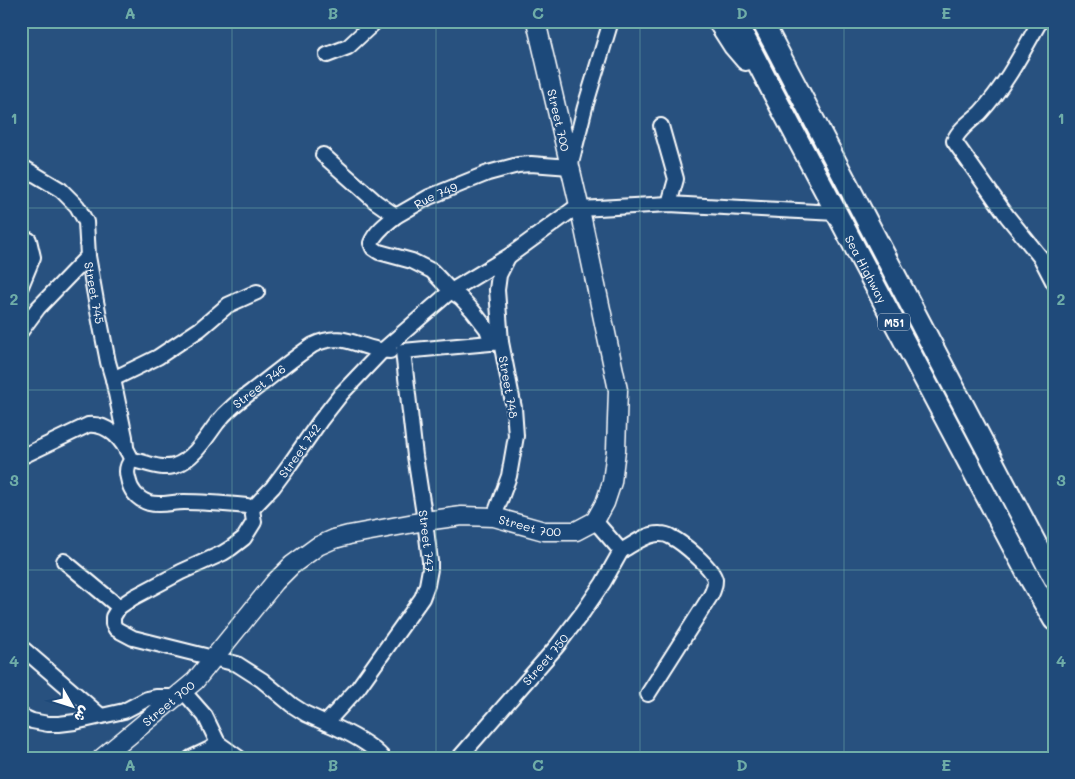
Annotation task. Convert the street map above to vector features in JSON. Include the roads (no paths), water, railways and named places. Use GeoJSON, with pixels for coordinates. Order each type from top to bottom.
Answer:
{"type":"FeatureCollection","features":[{"type":"Feature","properties":{"kind":"highway"},"geometry":{"type":"LineString","coordinates":[[718,21],[743,57],[770,87]]}},
{"type":"Feature","properties":{"kind":"highway","name":"Sea Highway"},"geometry":{"type":"LineString","coordinates":[[736,21],[1029,577],[1054,620]]}},
{"type":"Feature","properties":{"kind":"highway","name":"Sea Highway"},"geometry":{"type":"LineString","coordinates":[[762,21],[1054,578]]}},
{"type":"Feature","properties":{"kind":"main road","name":"Street 700"},"geometry":{"type":"LineString","coordinates":[[102,758],[195,680],[275,582],[292,565],[318,546],[349,536],[425,521],[462,516],[494,517],[544,532],[576,531],[595,521],[605,503],[612,482],[616,450],[618,390],[580,207],[536,21]]}},
{"type":"Feature","properties":{"kind":"street"},"geometry":{"type":"LineString","coordinates":[[327,55],[348,47],[376,21]]}},
{"type":"Feature","properties":{"kind":"street"},"geometry":{"type":"LineString","coordinates":[[570,167],[585,108],[611,21]]}},
{"type":"Feature","properties":{"kind":"street"},"geometry":{"type":"LineString","coordinates":[[1040,21],[1016,64],[999,89],[987,105],[957,134],[954,142],[1002,209],[1041,258],[1054,283]]}},
{"type":"Feature","properties":{"kind":"street"},"geometry":{"type":"LineString","coordinates":[[661,126],[676,179],[669,204]]}},
{"type":"Feature","properties":{"kind":"street"},"geometry":{"type":"LineString","coordinates":[[323,155],[376,202],[396,216]]}},
{"type":"Feature","properties":{"kind":"street","name":"Rue 749"},"geometry":{"type":"LineString","coordinates":[[451,291],[432,271],[412,261],[379,252],[373,248],[371,243],[373,238],[396,216],[429,198],[488,173],[518,165],[531,164],[570,167]]}},
{"type":"Feature","properties":{"kind":"street","name":"Street 745"},"geometry":{"type":"LineString","coordinates":[[21,166],[61,190],[77,206],[86,222],[88,256],[126,447]]}},
{"type":"Feature","properties":{"kind":"street"},"geometry":{"type":"LineString","coordinates":[[580,207],[669,204],[836,213]]}},
{"type":"Feature","properties":{"kind":"street","name":"Street 742"},"geometry":{"type":"LineString","coordinates":[[119,607],[181,572],[230,548],[244,538],[254,522],[252,509],[290,464],[320,420],[342,393],[382,351],[451,291],[509,256],[580,207]]}},
{"type":"Feature","properties":{"kind":"street"},"geometry":{"type":"LineString","coordinates":[[21,286],[33,257],[29,240]]}},
{"type":"Feature","properties":{"kind":"street"},"geometry":{"type":"LineString","coordinates":[[21,331],[38,308],[88,256]]}},
{"type":"Feature","properties":{"kind":"street","name":"Street 748"},"geometry":{"type":"LineString","coordinates":[[494,517],[509,476],[516,436],[514,408],[496,343],[496,290],[499,275],[509,256]]}},
{"type":"Feature","properties":{"kind":"street"},"geometry":{"type":"LineString","coordinates":[[403,351],[496,343],[473,311],[461,298],[451,291]]}},
{"type":"Feature","properties":{"kind":"street"},"geometry":{"type":"LineString","coordinates":[[113,378],[158,357],[200,329],[228,305],[257,292]]}},
{"type":"Feature","properties":{"kind":"street","name":"Street 746"},"geometry":{"type":"LineString","coordinates":[[132,460],[141,461],[152,466],[164,467],[186,460],[238,401],[317,342],[341,338],[382,351],[403,351]]}},
{"type":"Feature","properties":{"kind":"street","name":"Street 747"},"geometry":{"type":"LineString","coordinates":[[326,723],[358,688],[422,598],[427,584],[430,569],[403,351]]}},
{"type":"Feature","properties":{"kind":"street"},"geometry":{"type":"LineString","coordinates":[[21,457],[88,425],[94,425],[106,428],[126,447],[132,460],[128,466],[127,474],[129,484],[140,499],[148,503],[203,503],[247,506],[252,509]]}},
{"type":"Feature","properties":{"kind":"street"},"geometry":{"type":"LineString","coordinates":[[595,521],[621,552]]}},
{"type":"Feature","properties":{"kind":"street","name":"Street 750"},"geometry":{"type":"LineString","coordinates":[[459,758],[562,639],[588,605],[621,552],[654,534],[662,534],[671,536],[703,562],[715,580],[711,595],[648,694]]}},
{"type":"Feature","properties":{"kind":"street"},"geometry":{"type":"LineString","coordinates":[[64,561],[119,607],[113,617],[113,624],[116,629],[133,638],[237,664],[262,680],[306,714],[368,745],[384,758]]}},
{"type":"Feature","properties":{"kind":"street"},"geometry":{"type":"LineString","coordinates":[[21,647],[101,716]]}},
{"type":"Feature","properties":{"kind":"street"},"geometry":{"type":"LineString","coordinates":[[21,716],[32,721],[48,724],[74,722],[124,711],[147,699],[178,694],[205,716],[218,743],[239,758]]}},
{"type":"Feature","properties":{"kind":"street"},"geometry":{"type":"LineString","coordinates":[[191,758],[218,743]]}}]}
